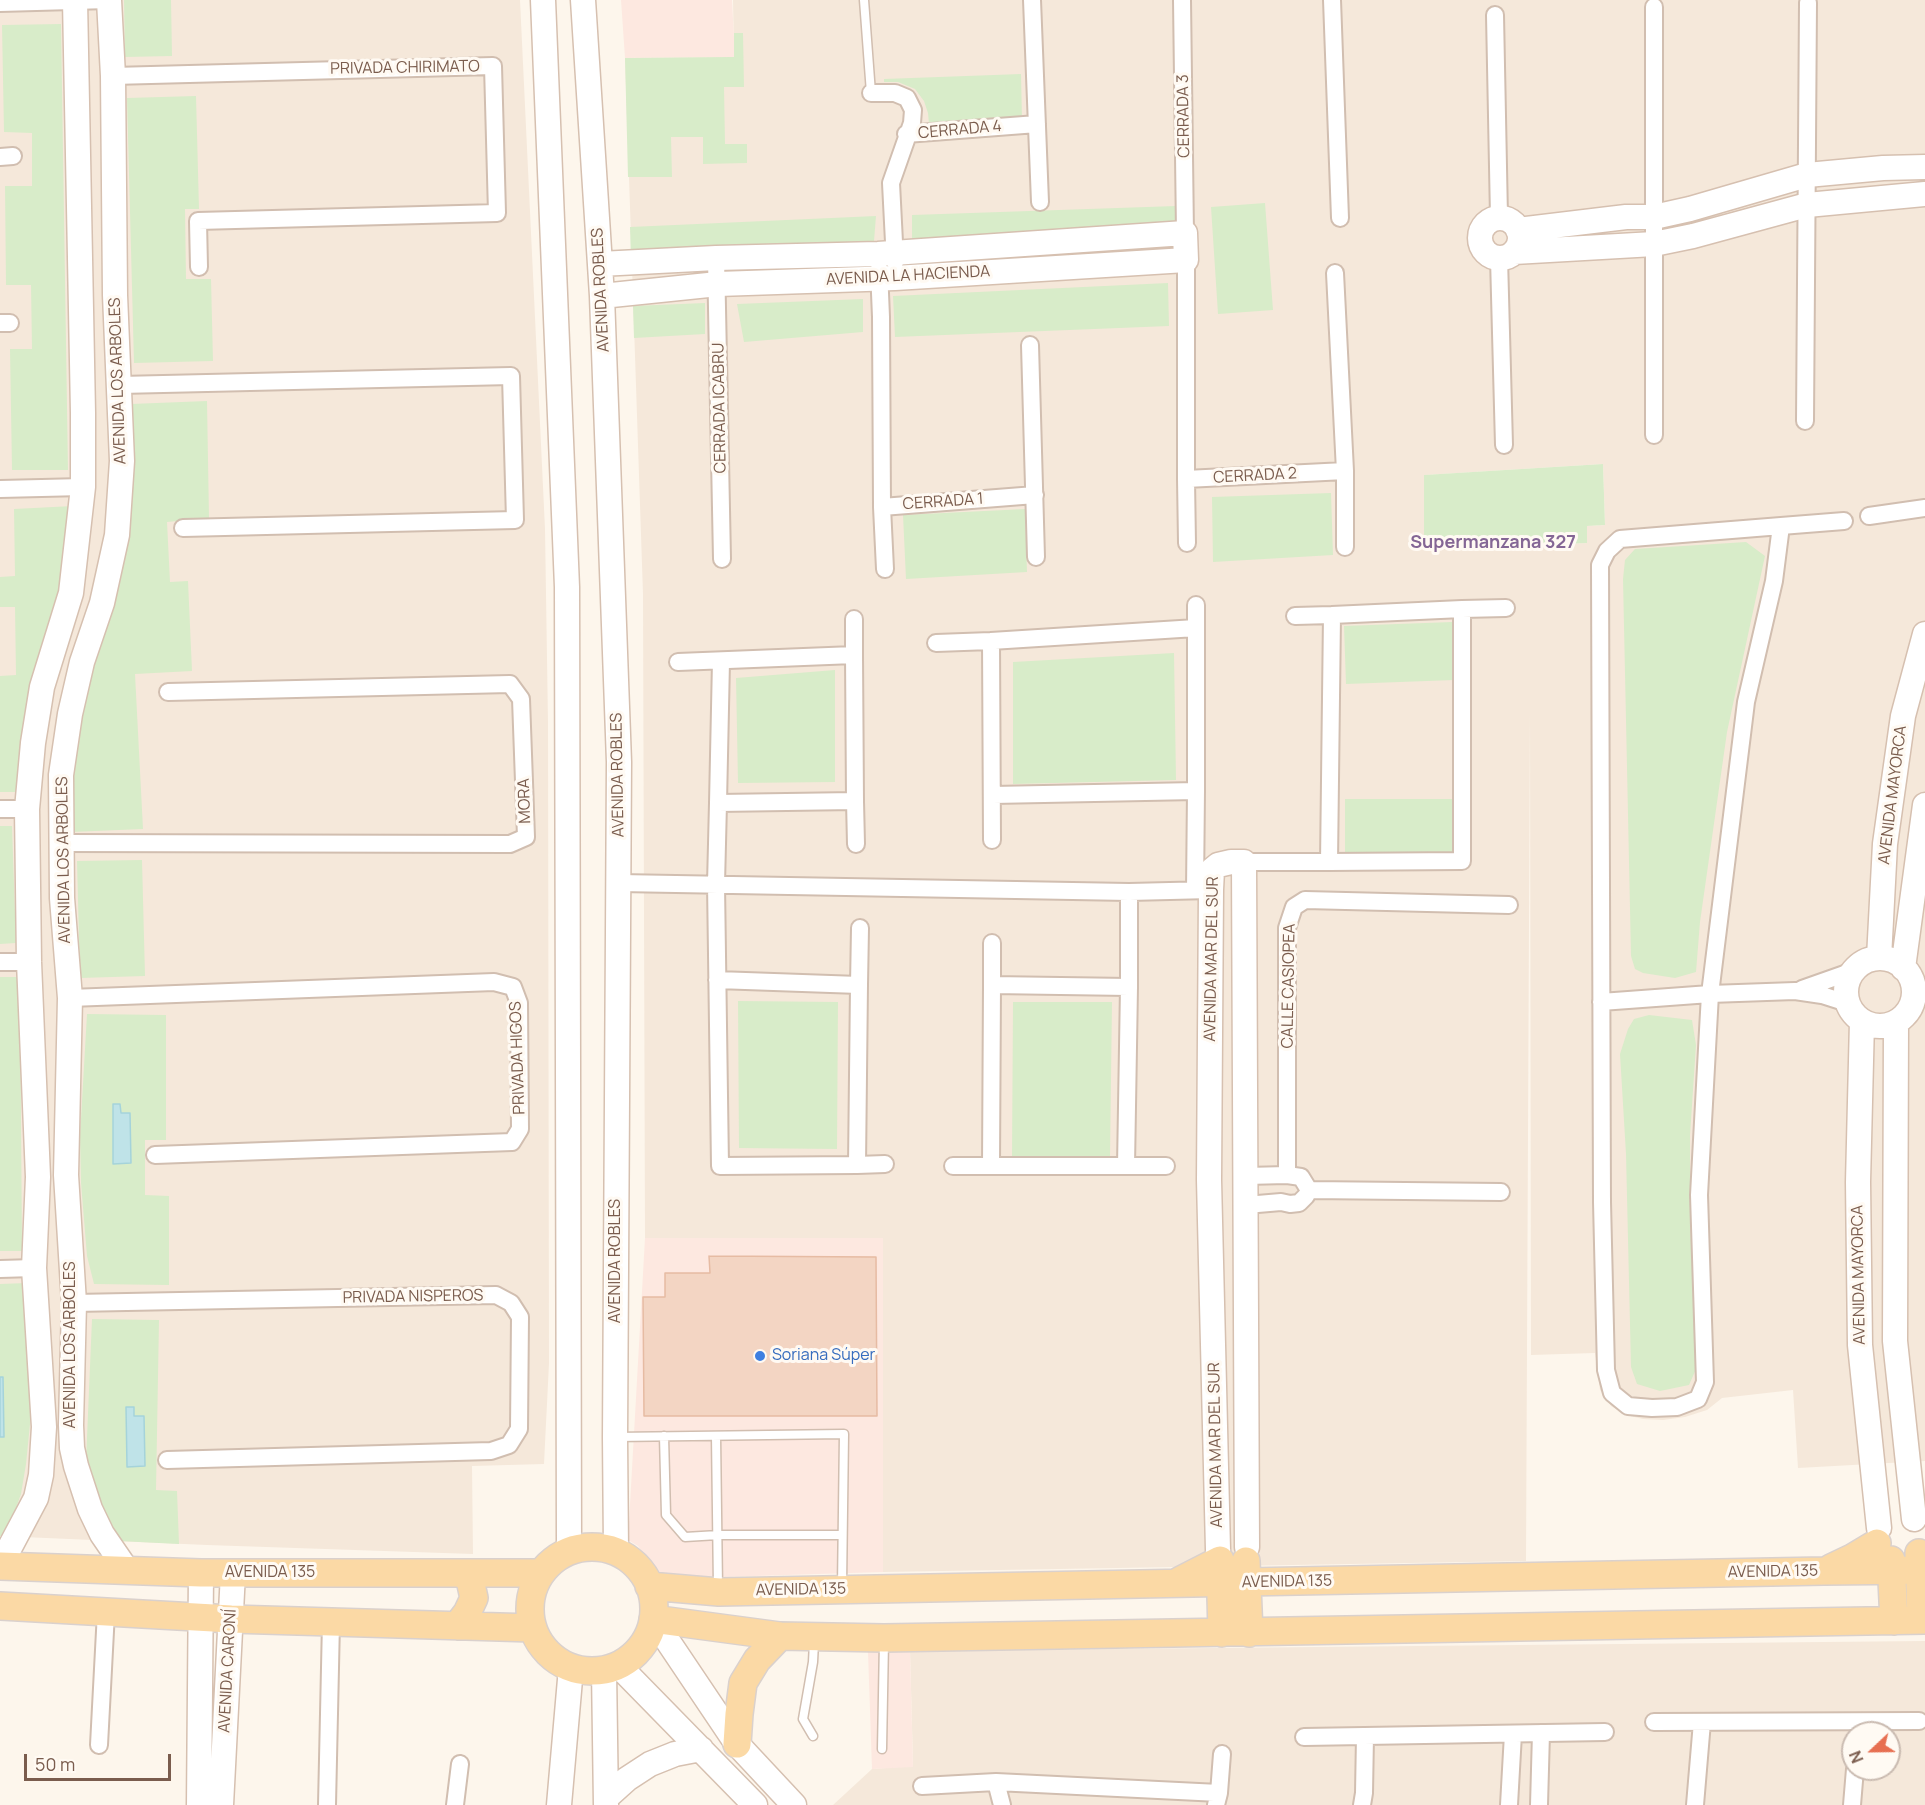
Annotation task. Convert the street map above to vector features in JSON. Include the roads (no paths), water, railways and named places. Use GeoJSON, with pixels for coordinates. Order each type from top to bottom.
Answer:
{"type":"FeatureCollection","features":[{"type":"Feature","properties":{"kind":"main road"},"geometry":{"type":"LineString","coordinates":[[592,1546],[616,1551],[636,1565],[649,1586],[654,1602],[653,1619],[648,1635],[639,1650],[611,1668],[591,1671],[571,1668],[545,1650],[537,1640],[530,1614],[530,1599],[534,1586],[540,1573],[553,1560],[569,1550],[592,1546]]}},
{"type":"Feature","properties":{"kind":"main road"},"geometry":{"type":"LineString","coordinates":[[653,1619],[780,1636],[884,1638],[1923,1620],[1921,1549]]}},
{"type":"Feature","properties":{"kind":"main road","name":"AVENIDA 135"},"geometry":{"type":"LineString","coordinates":[[649,1586],[718,1592],[1172,1584],[1233,1564],[1283,1582],[1824,1571],[1885,1550],[1921,1549]]}},
{"type":"Feature","properties":{"kind":"main road"},"geometry":{"type":"LineString","coordinates":[[1885,1550],[1894,1621]]}},
{"type":"Feature","properties":{"kind":"main road"},"geometry":{"type":"LineString","coordinates":[[1233,1564],[1249,1633]]}},
{"type":"Feature","properties":{"kind":"main road"},"geometry":{"type":"LineString","coordinates":[[1222,1633],[1233,1564]]}},
{"type":"Feature","properties":{"kind":"main road","name":"AVENIDA 135"},"geometry":{"type":"LineString","coordinates":[[0,1566],[201,1573],[540,1573]]}},
{"type":"Feature","properties":{"kind":"main road"},"geometry":{"type":"LineString","coordinates":[[457,1626],[467,1613],[474,1598],[470,1580],[462,1573]]}},
{"type":"Feature","properties":{"kind":"main road"},"geometry":{"type":"LineString","coordinates":[[814,1590],[814,1636]]}},
{"type":"Feature","properties":{"kind":"main road"},"geometry":{"type":"LineString","coordinates":[[0,1606],[231,1619],[532,1628]]}},
{"type":"Feature","properties":{"kind":"main road"},"geometry":{"type":"LineString","coordinates":[[744,1753],[738,1713],[743,1683],[757,1660],[780,1636]]}},
{"type":"Feature","properties":{"kind":"street","name":"AVENIDA LOS ARBOLES"},"geometry":{"type":"LineString","coordinates":[[0,1566],[36,1498],[41,1475],[44,1427],[34,1268],[38,1177],[29,962],[27,809],[33,743],[42,687],[71,593],[83,487],[75,0]]}},
{"type":"Feature","properties":{"kind":"street"},"geometry":{"type":"LineString","coordinates":[[0,3],[109,0]]}},
{"type":"Feature","properties":{"kind":"street","name":"AVENIDA LOS ARBOLES"},"geometry":{"type":"LineString","coordinates":[[109,0],[113,75],[115,295],[122,461],[117,535],[102,603],[82,662],[70,714],[61,775],[62,898],[70,998],[66,1175],[74,1303],[72,1448],[90,1509],[102,1534],[126,1569]]}},
{"type":"Feature","properties":{"kind":"street"},"geometry":{"type":"LineString","coordinates":[[543,0],[567,587],[569,1550]]}},
{"type":"Feature","properties":{"kind":"street","name":"AVENIDA ROBLES"},"geometry":{"type":"LineString","coordinates":[[583,0],[602,296],[619,762],[616,1551]]}},
{"type":"Feature","properties":{"kind":"street"},"geometry":{"type":"LineString","coordinates":[[1032,0],[1040,202]]}},
{"type":"Feature","properties":{"kind":"street","name":"CERRADA 3"},"geometry":{"type":"LineString","coordinates":[[1182,0],[1185,233]]}},
{"type":"Feature","properties":{"kind":"street"},"geometry":{"type":"LineString","coordinates":[[1332,0],[1340,218]]}},
{"type":"Feature","properties":{"kind":"street"},"geometry":{"type":"LineString","coordinates":[[1805,422],[1808,3]]}},
{"type":"Feature","properties":{"kind":"street"},"geometry":{"type":"LineString","coordinates":[[1654,7],[1654,435]]}},
{"type":"Feature","properties":{"kind":"street"},"geometry":{"type":"LineString","coordinates":[[1495,15],[1508,239],[1504,445]]}},
{"type":"Feature","properties":{"kind":"street","name":"PRIVADA CHIRIMATO"},"geometry":{"type":"LineString","coordinates":[[113,75],[493,66],[497,213],[198,221],[199,267]]}},
{"type":"Feature","properties":{"kind":"street"},"geometry":{"type":"LineString","coordinates":[[872,93],[895,93],[907,98],[913,110],[912,123],[906,134]]}},
{"type":"Feature","properties":{"kind":"street","name":"CERRADA 4"},"geometry":{"type":"LineString","coordinates":[[886,253],[891,183],[906,134],[1036,124]]}},
{"type":"Feature","properties":{"kind":"street"},"geometry":{"type":"LineString","coordinates":[[1508,239],[1626,217],[1654,217],[1690,209],[1807,175],[1883,168],[1925,167]]}},
{"type":"Feature","properties":{"kind":"street"},"geometry":{"type":"LineString","coordinates":[[1508,239],[1654,244],[1693,236],[1807,205],[1925,194]]}},
{"type":"Feature","properties":{"kind":"street"},"geometry":{"type":"LineString","coordinates":[[600,264],[886,253],[1185,233],[1187,543]]}},
{"type":"Feature","properties":{"kind":"street","name":"CERRADA 1"},"geometry":{"type":"LineString","coordinates":[[886,253],[882,507],[1035,495]]}},
{"type":"Feature","properties":{"kind":"street","name":"CERRADA ICABRU"},"geometry":{"type":"LineString","coordinates":[[716,258],[723,558]]}},
{"type":"Feature","properties":{"kind":"street","name":"AVENIDA LA HACIENDA"},"geometry":{"type":"LineString","coordinates":[[602,296],[718,284],[887,278],[1186,260]]}},
{"type":"Feature","properties":{"kind":"street"},"geometry":{"type":"LineString","coordinates":[[1335,273],[1345,471],[1345,547]]}},
{"type":"Feature","properties":{"kind":"street"},"geometry":{"type":"LineString","coordinates":[[81,295],[115,295]]}},
{"type":"Feature","properties":{"kind":"street"},"geometry":{"type":"LineString","coordinates":[[1030,345],[1036,556]]}},
{"type":"Feature","properties":{"kind":"street"},"geometry":{"type":"LineString","coordinates":[[120,385],[511,376],[515,520],[183,528]]}},
{"type":"Feature","properties":{"kind":"street","name":"CERRADA 2"},"geometry":{"type":"LineString","coordinates":[[1186,479],[1345,471]]}},
{"type":"Feature","properties":{"kind":"street"},"geometry":{"type":"LineString","coordinates":[[0,489],[83,487]]}},
{"type":"Feature","properties":{"kind":"street"},"geometry":{"type":"LineString","coordinates":[[882,507],[885,569]]}},
{"type":"Feature","properties":{"kind":"street"},"geometry":{"type":"LineString","coordinates":[[1869,516],[1925,508]]}},
{"type":"Feature","properties":{"kind":"street"},"geometry":{"type":"LineString","coordinates":[[1781,526],[1773,582],[1746,702],[1710,994],[1699,1195],[1705,1382],[1698,1399],[1677,1407],[1628,1406],[1612,1393],[1606,1370],[1602,1202],[1600,565],[1607,551],[1620,539],[1781,526],[1844,521]]}},
{"type":"Feature","properties":{"kind":"street"},"geometry":{"type":"LineString","coordinates":[[71,593],[102,603]]}},
{"type":"Feature","properties":{"kind":"street"},"geometry":{"type":"LineString","coordinates":[[619,883],[1128,892],[1203,890],[1196,790],[1196,605]]}},
{"type":"Feature","properties":{"kind":"street"},"geometry":{"type":"LineString","coordinates":[[1295,616],[1506,608]]}},
{"type":"Feature","properties":{"kind":"street"},"geometry":{"type":"LineString","coordinates":[[1244,862],[1462,861],[1462,609]]}},
{"type":"Feature","properties":{"kind":"street"},"geometry":{"type":"LineString","coordinates":[[1329,862],[1332,615]]}},
{"type":"Feature","properties":{"kind":"street"},"geometry":{"type":"LineString","coordinates":[[854,619],[856,844]]}},
{"type":"Feature","properties":{"kind":"street"},"geometry":{"type":"LineString","coordinates":[[936,643],[1196,628]]}},
{"type":"Feature","properties":{"kind":"street","name":"AVENIDA MAYORCA"},"geometry":{"type":"LineString","coordinates":[[1879,958],[1885,844],[1894,774],[1903,716],[1925,634]]}},
{"type":"Feature","properties":{"kind":"street"},"geometry":{"type":"LineString","coordinates":[[991,641],[992,840]]}},
{"type":"Feature","properties":{"kind":"street"},"geometry":{"type":"LineString","coordinates":[[678,662],[854,655]]}},
{"type":"Feature","properties":{"kind":"street"},"geometry":{"type":"LineString","coordinates":[[722,661],[716,884],[720,1166],[885,1164]]}},
{"type":"Feature","properties":{"kind":"street","name":"MORA"},"geometry":{"type":"LineString","coordinates":[[63,843],[510,844],[526,837],[522,699],[510,684],[168,692]]}},
{"type":"Feature","properties":{"kind":"street"},"geometry":{"type":"LineString","coordinates":[[993,795],[1196,790]]}},
{"type":"Feature","properties":{"kind":"street"},"geometry":{"type":"LineString","coordinates":[[718,803],[855,801]]}},
{"type":"Feature","properties":{"kind":"street"},"geometry":{"type":"LineString","coordinates":[[1903,968],[1925,805]]}},
{"type":"Feature","properties":{"kind":"street"},"geometry":{"type":"LineString","coordinates":[[0,809],[27,809]]}},
{"type":"Feature","properties":{"kind":"street","name":"AVENIDA MAR DEL SUR"},"geometry":{"type":"LineString","coordinates":[[1244,862],[1246,1213],[1233,1564],[1210,1220],[1203,890],[1212,870],[1218,865],[1244,862]]}},
{"type":"Feature","properties":{"kind":"street"},"geometry":{"type":"LineString","coordinates":[[1126,1166],[1128,892]]}},
{"type":"Feature","properties":{"kind":"street"},"geometry":{"type":"LineString","coordinates":[[29,898],[62,898]]}},
{"type":"Feature","properties":{"kind":"street","name":"CALLE CASIOPEA"},"geometry":{"type":"LineString","coordinates":[[1287,1175],[1287,928],[1294,908],[1305,900],[1509,905]]}},
{"type":"Feature","properties":{"kind":"street"},"geometry":{"type":"LineString","coordinates":[[857,1165],[860,928]]}},
{"type":"Feature","properties":{"kind":"street"},"geometry":{"type":"LineString","coordinates":[[991,1166],[992,943]]}},
{"type":"Feature","properties":{"kind":"street"},"geometry":{"type":"LineString","coordinates":[[1601,1002],[1710,994],[1795,991],[1821,995],[1855,1012],[1873,1025],[1885,1026],[1896,1022],[1908,1010],[1919,992],[1903,968],[1892,960],[1879,958],[1869,960],[1853,971],[1823,983],[1795,991]]}},
{"type":"Feature","properties":{"kind":"street"},"geometry":{"type":"LineString","coordinates":[[0,963],[29,962]]}},
{"type":"Feature","properties":{"kind":"street"},"geometry":{"type":"LineString","coordinates":[[1853,971],[1846,986],[1855,1012]]}},
{"type":"Feature","properties":{"kind":"street"},"geometry":{"type":"LineString","coordinates":[[717,980],[859,985]]}},
{"type":"Feature","properties":{"kind":"street","name":"PRIVADA HIGOS"},"geometry":{"type":"LineString","coordinates":[[70,998],[494,982],[513,987],[519,1003],[520,1129],[512,1142],[155,1155]]}},
{"type":"Feature","properties":{"kind":"street"},"geometry":{"type":"LineString","coordinates":[[992,985],[1129,987]]}},
{"type":"Feature","properties":{"kind":"street","name":"AVENIDA MAYORCA"},"geometry":{"type":"LineString","coordinates":[[1855,1012],[1860,1345],[1885,1550]]}},
{"type":"Feature","properties":{"kind":"street"},"geometry":{"type":"LineString","coordinates":[[1896,1022],[1895,1341],[1921,1549]]}},
{"type":"Feature","properties":{"kind":"street"},"geometry":{"type":"LineString","coordinates":[[953,1166],[1166,1166]]}},
{"type":"Feature","properties":{"kind":"street"},"geometry":{"type":"LineString","coordinates":[[38,1177],[66,1175]]}},
{"type":"Feature","properties":{"kind":"street"},"geometry":{"type":"LineString","coordinates":[[1210,1220],[1246,1213],[1281,1202],[1299,1203],[1308,1190],[1301,1177],[1246,1176]]}},
{"type":"Feature","properties":{"kind":"street"},"geometry":{"type":"LineString","coordinates":[[1308,1190],[1501,1192]]}},
{"type":"Feature","properties":{"kind":"street"},"geometry":{"type":"LineString","coordinates":[[0,1269],[34,1268]]}},
{"type":"Feature","properties":{"kind":"street","name":"PRIVADA NISPEROS"},"geometry":{"type":"LineString","coordinates":[[74,1303],[496,1295],[511,1303],[520,1317],[519,1429],[509,1445],[490,1451],[167,1460]]}},
{"type":"Feature","properties":{"kind":"street"},"geometry":{"type":"LineString","coordinates":[[42,1449],[72,1448]]}},
{"type":"Feature","properties":{"kind":"street"},"geometry":{"type":"LineString","coordinates":[[1885,1550],[1884,1521],[1891,1516],[1899,1515],[1907,1516],[1921,1549]]}},
{"type":"Feature","properties":{"kind":"street","name":"AVENIDA CARONÍ"},"geometry":{"type":"LineString","coordinates":[[199,1805],[201,1573]]}},
{"type":"Feature","properties":{"kind":"street","name":"AVENIDA CARONÍ"},"geometry":{"type":"LineString","coordinates":[[221,1805],[233,1573]]}},
{"type":"Feature","properties":{"kind":"street"},"geometry":{"type":"LineString","coordinates":[[99,1745],[106,1612]]}},
{"type":"Feature","properties":{"kind":"street"},"geometry":{"type":"LineString","coordinates":[[653,1619],[744,1753],[784,1802]]}},
{"type":"Feature","properties":{"kind":"street"},"geometry":{"type":"LineString","coordinates":[[327,1805],[331,1622]]}},
{"type":"Feature","properties":{"kind":"street"},"geometry":{"type":"LineString","coordinates":[[559,1805],[571,1668]]}},
{"type":"Feature","properties":{"kind":"street"},"geometry":{"type":"LineString","coordinates":[[611,1668],[701,1749],[755,1805]]}},
{"type":"Feature","properties":{"kind":"street"},"geometry":{"type":"LineString","coordinates":[[606,1801],[611,1668]]}},
{"type":"Feature","properties":{"kind":"street"},"geometry":{"type":"LineString","coordinates":[[1901,1723],[1919,1721]]}},
{"type":"Feature","properties":{"kind":"street"},"geometry":{"type":"LineString","coordinates":[[1654,1722],[1841,1726]]}},
{"type":"Feature","properties":{"kind":"street"},"geometry":{"type":"LineString","coordinates":[[1695,1805],[1702,1722]]}},
{"type":"Feature","properties":{"kind":"street"},"geometry":{"type":"LineString","coordinates":[[1304,1737],[1605,1732]]}},
{"type":"Feature","properties":{"kind":"street"},"geometry":{"type":"LineString","coordinates":[[1539,1805],[1541,1733]]}},
{"type":"Feature","properties":{"kind":"street"},"geometry":{"type":"LineString","coordinates":[[1509,1805],[1513,1734]]}},
{"type":"Feature","properties":{"kind":"street"},"geometry":{"type":"LineString","coordinates":[[1362,1805],[1365,1736]]}},
{"type":"Feature","properties":{"kind":"street"},"geometry":{"type":"LineString","coordinates":[[606,1801],[627,1779],[650,1764],[675,1754],[701,1749]]}},
{"type":"Feature","properties":{"kind":"street"},"geometry":{"type":"LineString","coordinates":[[732,1781],[744,1753]]}},
{"type":"Feature","properties":{"kind":"street"},"geometry":{"type":"LineString","coordinates":[[922,1786],[996,1782],[1217,1799],[1222,1754]]}},
{"type":"Feature","properties":{"kind":"street"},"geometry":{"type":"LineString","coordinates":[[455,1805],[460,1764]]}},
{"type":"Feature","properties":{"kind":"street"},"geometry":{"type":"LineString","coordinates":[[1852,1805],[1854,1781]]}},
{"type":"Feature","properties":{"kind":"street"},"geometry":{"type":"LineString","coordinates":[[996,1782],[1002,1805]]}},
{"type":"Feature","properties":{"kind":"lane"},"geometry":{"type":"LineString","coordinates":[[864,0],[872,93]]}},
{"type":"Feature","properties":{"kind":"lane"},"geometry":{"type":"LineString","coordinates":[[615,1437],[844,1434],[842,1589]]}},
{"type":"Feature","properties":{"kind":"lane"},"geometry":{"type":"LineString","coordinates":[[664,1436],[666,1515],[685,1537],[842,1535]]}},
{"type":"Feature","properties":{"kind":"lane"},"geometry":{"type":"LineString","coordinates":[[716,1436],[718,1592]]}},
{"type":"Feature","properties":{"kind":"lane"},"geometry":{"type":"LineString","coordinates":[[813,1736],[802,1719],[813,1662],[814,1636]]}},
{"type":"Feature","properties":{"kind":"lane"},"geometry":{"type":"LineString","coordinates":[[882,1749],[884,1638]]}},
{"type":"Feature","properties":{"kind":"water"},"geometry":{"type":"Polygon","coordinates":[[[113,1104],[120,1104],[121,1113],[130,1113],[131,1163],[113,1164],[113,1104]]]}},
{"type":"Feature","properties":{"kind":"water"},"geometry":{"type":"Polygon","coordinates":[[[0,1377],[3,1377],[4,1437],[0,1437],[0,1377]]]}},
{"type":"Feature","properties":{"kind":"water"},"geometry":{"type":"Polygon","coordinates":[[[126,1407],[134,1407],[134,1416],[144,1416],[145,1466],[127,1467],[126,1407]]]}},
{"type":"Feature","properties":{"kind":"place","name":"Soriana Súper"},"geometry":{"type":"Point","coordinates":[760,1356]}},
{"type":"Feature","properties":{"kind":"district","name":"Supermanzana 327"},"geometry":{"type":"Point","coordinates":[1493,543]}}]}
